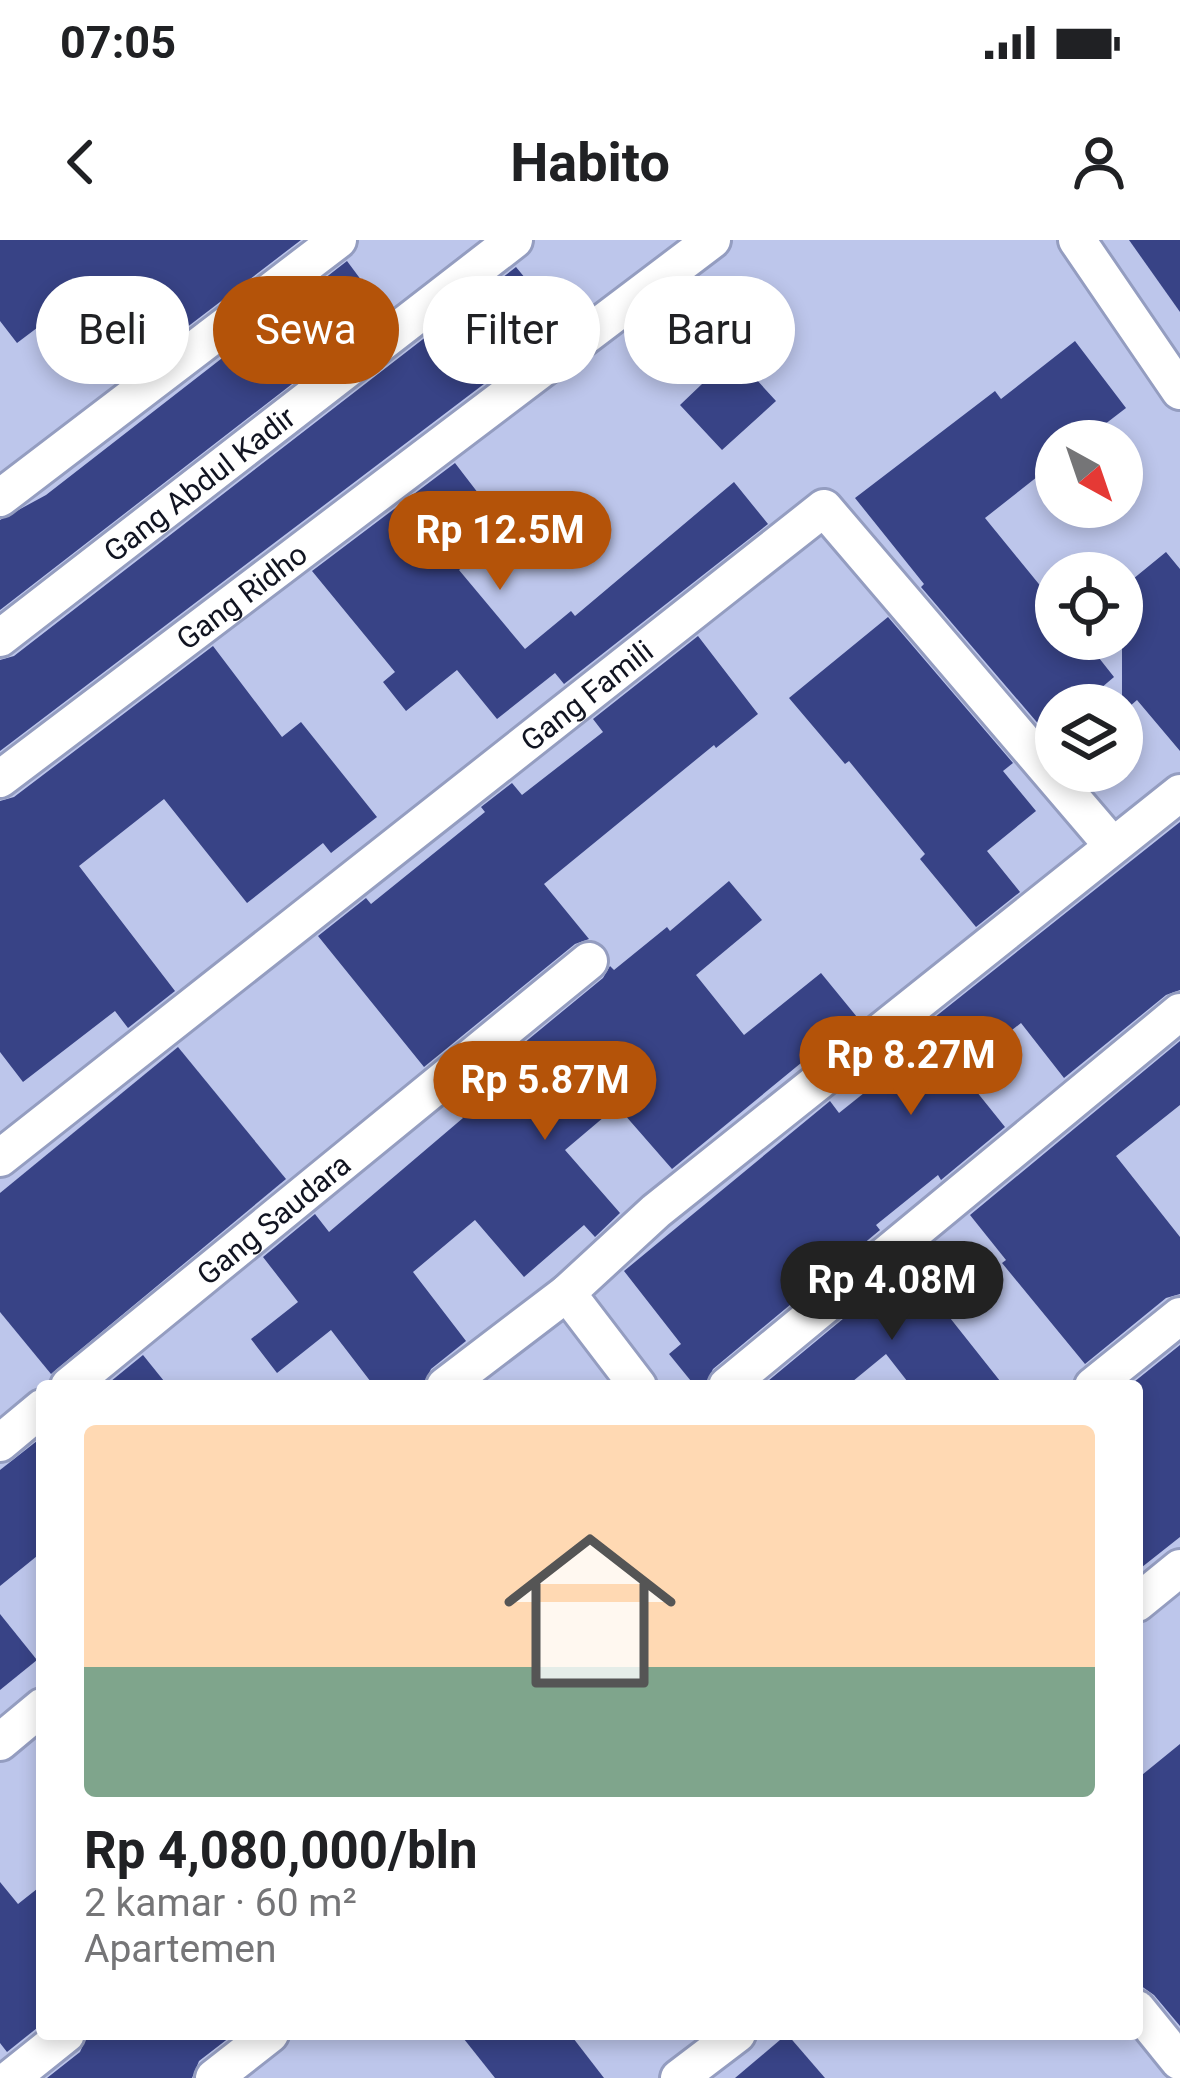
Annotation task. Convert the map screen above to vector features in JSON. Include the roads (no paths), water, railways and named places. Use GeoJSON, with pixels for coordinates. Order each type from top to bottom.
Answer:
{"type":"FeatureCollection","features":[{"type":"Feature","properties":{"kind":"street"},"geometry":{"type":"LineString","coordinates":[[0,498],[338,240]]}},
{"type":"Feature","properties":{"kind":"street","name":"Gang Abdul Kadir"},"geometry":{"type":"LineString","coordinates":[[0,638],[514,240]]}},
{"type":"Feature","properties":{"kind":"street","name":"Gang Ridho"},"geometry":{"type":"LineString","coordinates":[[0,779],[712,240]]}},
{"type":"Feature","properties":{"kind":"street"},"geometry":{"type":"LineString","coordinates":[[1077,240],[1180,391]]}},
{"type":"Feature","properties":{"kind":"street","name":"Gang Famili"},"geometry":{"type":"LineString","coordinates":[[0,1158],[824,508],[1112,844]]}},
{"type":"Feature","properties":{"kind":"street"},"geometry":{"type":"LineString","coordinates":[[453,1380],[567,1293],[656,1211],[1180,793]]}},
{"type":"Feature","properties":{"kind":"street","name":"Gang Saudara"},"geometry":{"type":"LineString","coordinates":[[76,1380],[589,962]]}},
{"type":"Feature","properties":{"kind":"street"},"geometry":{"type":"LineString","coordinates":[[734,1380],[1180,1012]]}},
{"type":"Feature","properties":{"kind":"street"},"geometry":{"type":"LineString","coordinates":[[567,1293],[633,1380]]}},
{"type":"Feature","properties":{"kind":"street"},"geometry":{"type":"LineString","coordinates":[[1100,1380],[1180,1316]]}},
{"type":"Feature","properties":{"kind":"street"},"geometry":{"type":"LineString","coordinates":[[0,1443],[36,1413]]}},
{"type":"Feature","properties":{"kind":"street"},"geometry":{"type":"LineString","coordinates":[[1143,1598],[1180,1568]]}},
{"type":"Feature","properties":{"kind":"street"},"geometry":{"type":"LineString","coordinates":[[0,1742],[36,1713]]}},
{"type":"Feature","properties":{"kind":"street"},"geometry":{"type":"LineString","coordinates":[[1143,2016],[1180,2061],[1157,2078]]}},
{"type":"Feature","properties":{"kind":"street"},"geometry":{"type":"LineString","coordinates":[[11,2078],[58,2040]]}},
{"type":"Feature","properties":{"kind":"street"},"geometry":{"type":"LineString","coordinates":[[214,2078],[262,2040]]}},
{"type":"Feature","properties":{"kind":"street"},"geometry":{"type":"LineString","coordinates":[[679,2078],[729,2040]]}}]}
